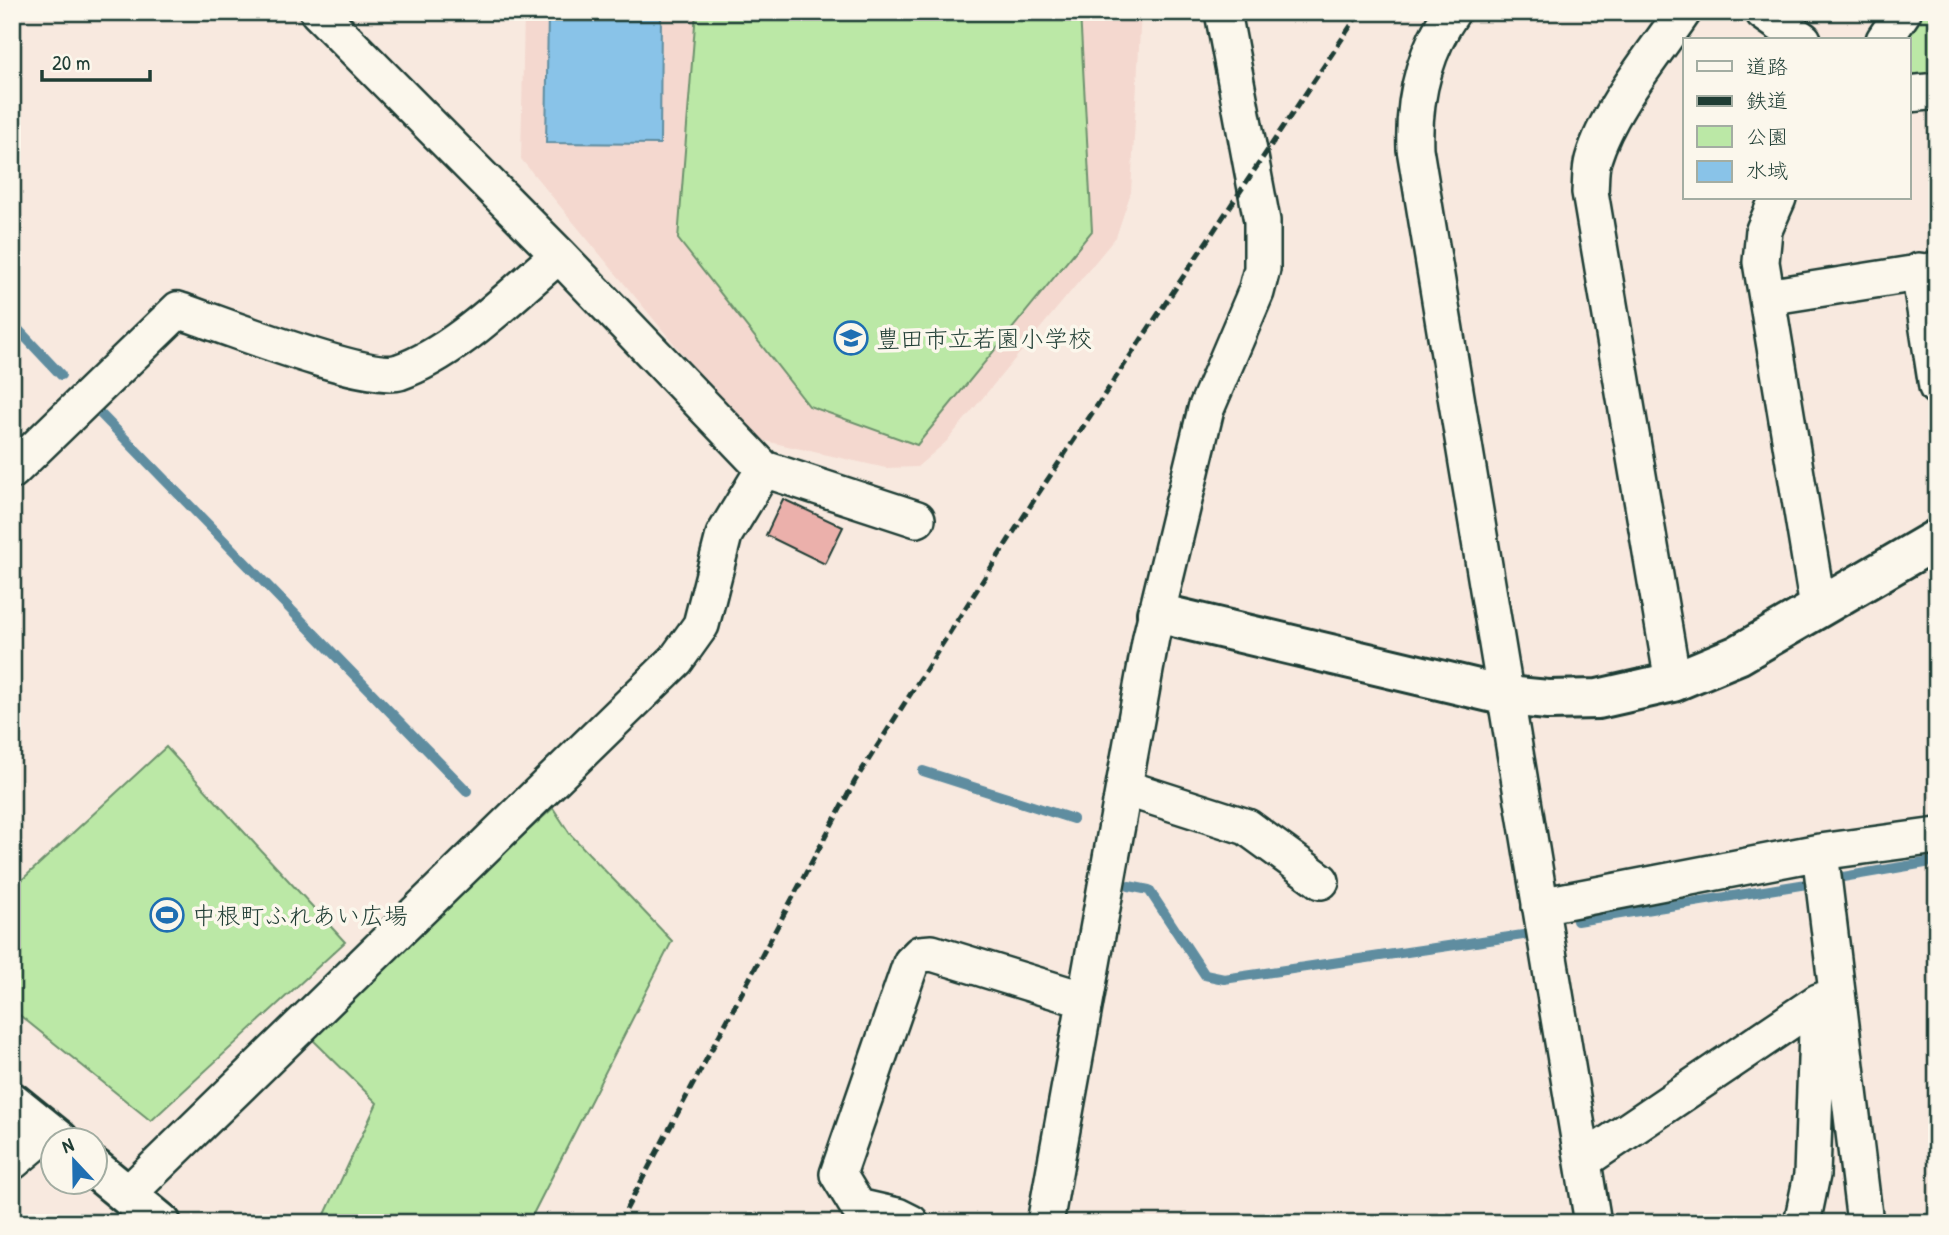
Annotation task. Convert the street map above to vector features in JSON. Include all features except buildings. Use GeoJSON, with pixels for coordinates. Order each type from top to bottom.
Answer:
{"type":"FeatureCollection","features":[{"type":"Feature","properties":{"kind":"street"},"geometry":{"type":"LineString","coordinates":[[318,12],[558,254],[764,469],[916,520]]}},
{"type":"Feature","properties":{"kind":"street"},"geometry":{"type":"LineString","coordinates":[[1045,1223],[1157,613],[1206,409],[1256,292],[1262,270],[1262,221],[1223,12]]}},
{"type":"Feature","properties":{"kind":"street"},"geometry":{"type":"LineString","coordinates":[[1452,12],[1432,47],[1422,74],[1414,117],[1415,149],[1593,1223]]}},
{"type":"Feature","properties":{"kind":"street"},"geometry":{"type":"LineString","coordinates":[[1673,682],[1590,192],[1592,162],[1601,137],[1639,75],[1683,12]]}},
{"type":"Feature","properties":{"kind":"street"},"geometry":{"type":"LineString","coordinates":[[1763,12],[1800,38]]}},
{"type":"Feature","properties":{"kind":"street"},"geometry":{"type":"LineString","coordinates":[[1885,38],[1903,12]]}},
{"type":"Feature","properties":{"kind":"street"},"geometry":{"type":"LineString","coordinates":[[1910,94],[1937,91]]}},
{"type":"Feature","properties":{"kind":"street"},"geometry":{"type":"LineString","coordinates":[[1777,200],[1763,241],[1761,262],[1818,608]]}},
{"type":"Feature","properties":{"kind":"street"},"geometry":{"type":"LineString","coordinates":[[12,471],[178,310],[341,365],[396,373],[441,352],[558,254]]}},
{"type":"Feature","properties":{"kind":"street"},"geometry":{"type":"LineString","coordinates":[[1767,297],[1928,270],[1937,387]]}},
{"type":"Feature","properties":{"kind":"street"},"geometry":{"type":"LineString","coordinates":[[128,1194],[676,660],[701,625],[724,535],[764,469]]}},
{"type":"Feature","properties":{"kind":"street"},"geometry":{"type":"LineString","coordinates":[[1157,613],[1507,696],[1548,700],[1598,699],[1673,682],[1738,655],[1937,539]]}},
{"type":"Feature","properties":{"kind":"street"},"geometry":{"type":"LineString","coordinates":[[1125,788],[1247,827],[1321,881]]}},
{"type":"Feature","properties":{"kind":"street"},"geometry":{"type":"LineString","coordinates":[[1540,906],[1820,852],[1937,836]]}},
{"type":"Feature","properties":{"kind":"street"},"geometry":{"type":"LineString","coordinates":[[1820,852],[1828,998],[1865,1223]]}},
{"type":"Feature","properties":{"kind":"street"},"geometry":{"type":"LineString","coordinates":[[911,1223],[897,1216],[858,1207],[838,1174],[911,963],[920,954],[932,953],[1084,1000]]}},
{"type":"Feature","properties":{"kind":"street"},"geometry":{"type":"LineString","coordinates":[[1583,1161],[1828,998]]}},
{"type":"Feature","properties":{"kind":"street"},"geometry":{"type":"LineString","coordinates":[[1802,1223],[1812,1175],[1828,998]]}},
{"type":"Feature","properties":{"kind":"street"},"geometry":{"type":"LineString","coordinates":[[12,1102],[42,1126]]}},
{"type":"Feature","properties":{"kind":"street"},"geometry":{"type":"LineString","coordinates":[[12,1162],[38,1146]]}},
{"type":"Feature","properties":{"kind":"street"},"geometry":{"type":"LineString","coordinates":[[108,1179],[161,1223]]}},
{"type":"Feature","properties":{"kind":"shaded area","name":"豊田市立若園小学校"},"geometry":{"type":"Polygon","coordinates":[[[524,12],[1141,12],[1131,192],[1116,237],[946,442],[917,467],[886,468],[752,438],[521,159],[524,12]]]}},
{"type":"Feature","properties":{"kind":"green space","name":"豊田市立若園小学校"},"geometry":{"type":"Polygon","coordinates":[[[696,12],[1080,12],[1092,231],[917,445],[809,406],[678,239],[696,12]]]}},
{"type":"Feature","properties":{"kind":"green space"},"geometry":{"type":"Polygon","coordinates":[[[1913,12],[1937,12],[1937,74],[1910,76],[1910,38],[1895,38],[1913,12]]]}},
{"type":"Feature","properties":{"kind":"green space","name":"中根町ふれあい広場"},"geometry":{"type":"Polygon","coordinates":[[[166,747],[345,942],[151,1121],[12,1009],[12,889],[166,747]]]}},
{"type":"Feature","properties":{"kind":"green space"},"geometry":{"type":"Polygon","coordinates":[[[553,808],[570,834],[672,941],[530,1220],[555,1223],[321,1223],[377,1103],[307,1034],[553,808]]]}},
{"type":"Feature","properties":{"kind":"water"},"geometry":{"type":"Polygon","coordinates":[[[548,12],[661,12],[660,144],[546,143],[548,12]]]}},
{"type":"Feature","properties":{"kind":"waterway"},"geometry":{"type":"LineString","coordinates":[[12,323],[61,375]]}},
{"type":"Feature","properties":{"kind":"waterway"},"geometry":{"type":"LineString","coordinates":[[94,407],[467,791]]}},
{"type":"Feature","properties":{"kind":"waterway"},"geometry":{"type":"LineString","coordinates":[[923,771],[1073,819]]}},
{"type":"Feature","properties":{"kind":"waterway"},"geometry":{"type":"LineString","coordinates":[[1831,879],[1937,861]]}},
{"type":"Feature","properties":{"kind":"waterway"},"geometry":{"type":"LineString","coordinates":[[1577,921],[1813,883]]}},
{"type":"Feature","properties":{"kind":"waterway"},"geometry":{"type":"LineString","coordinates":[[1129,886],[1149,890],[1205,975],[1224,979],[1523,935]]}},
{"type":"Feature","properties":{"kind":"railway"},"geometry":{"type":"LineString","coordinates":[[619,1223],[855,781],[1036,497],[1360,12]]}},
{"type":"Feature","properties":{"kind":"place","name":"豊田市立若園小学校"},"geometry":{"type":"Point","coordinates":[851,338]}},
{"type":"Feature","properties":{"kind":"place","name":"中根町ふれあい広場"},"geometry":{"type":"Point","coordinates":[167,915]}}]}
